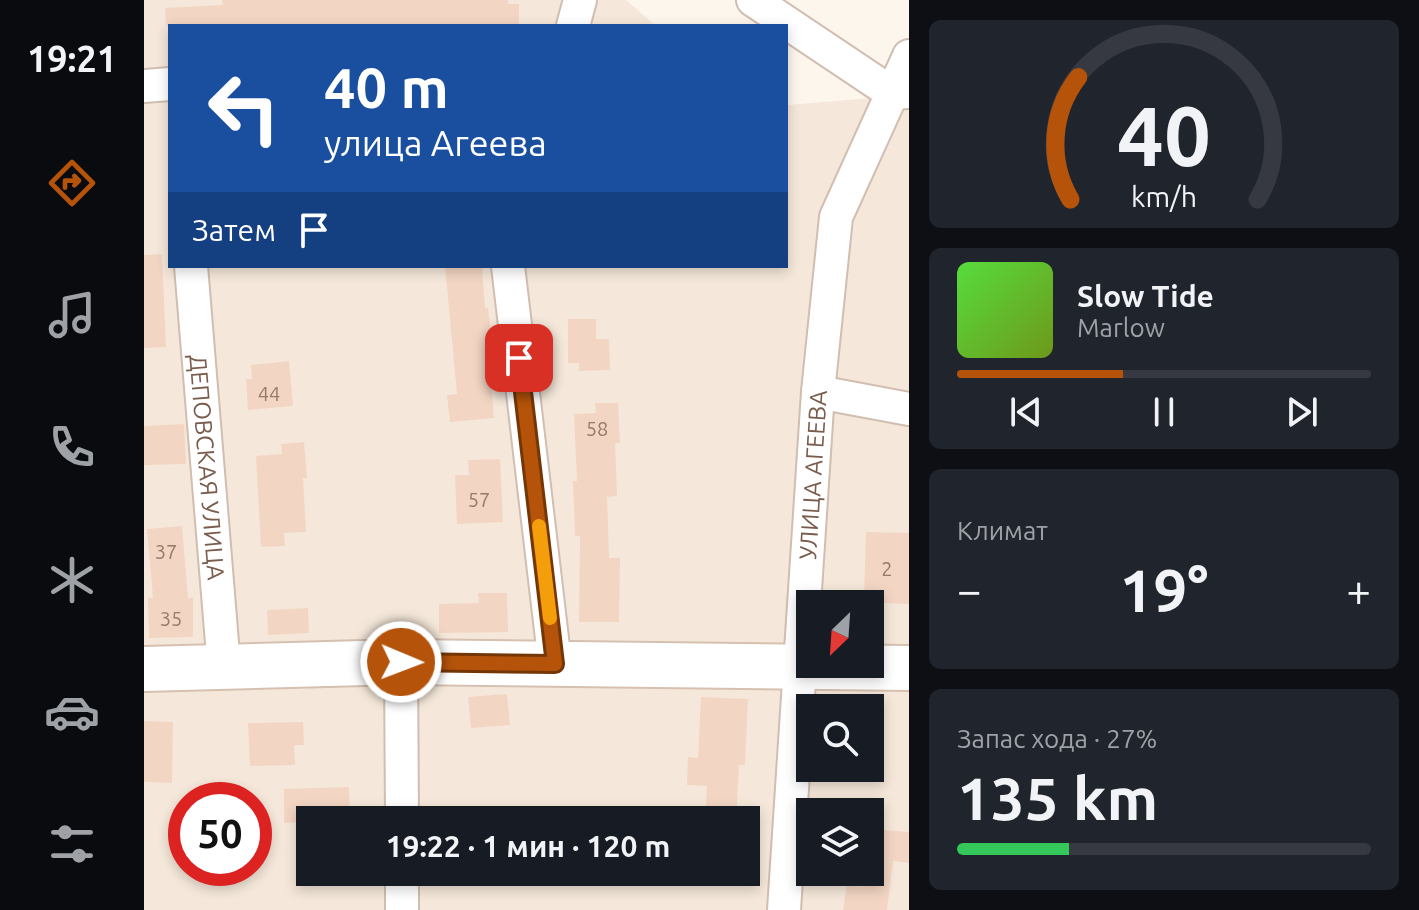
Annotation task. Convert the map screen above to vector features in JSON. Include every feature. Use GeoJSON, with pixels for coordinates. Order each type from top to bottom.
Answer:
{"type":"FeatureCollection","features":[{"type":"Feature","properties":{"kind":"main road"},"geometry":{"type":"LineString","coordinates":[[144,669],[401,662],[796,666]]}},
{"type":"Feature","properties":{"kind":"main road"},"geometry":{"type":"LineString","coordinates":[[884,668],[909,668]]}},
{"type":"Feature","properties":{"kind":"street"},"geometry":{"type":"LineString","coordinates":[[574,24],[580,0]]}},
{"type":"Feature","properties":{"kind":"street"},"geometry":{"type":"LineString","coordinates":[[753,0],[901,92]]}},
{"type":"Feature","properties":{"kind":"street","name":"УЛИЦА АГЕЕВА"},"geometry":{"type":"LineString","coordinates":[[804,590],[818,392],[836,217],[901,92],[909,56]]}},
{"type":"Feature","properties":{"kind":"street"},"geometry":{"type":"LineString","coordinates":[[144,86],[168,84]]}},
{"type":"Feature","properties":{"kind":"street","name":"ДЕПОВСКАЯ УЛИЦА"},"geometry":{"type":"LineString","coordinates":[[191,268],[224,667]]}},
{"type":"Feature","properties":{"kind":"street"},"geometry":{"type":"LineString","coordinates":[[508,268],[555,664]]}},
{"type":"Feature","properties":{"kind":"street"},"geometry":{"type":"LineString","coordinates":[[818,392],[909,409]]}},
{"type":"Feature","properties":{"kind":"street"},"geometry":{"type":"LineString","coordinates":[[401,662],[402,806]]}},
{"type":"Feature","properties":{"kind":"street","name":"УЛИЦА АГЕЕВА"},"geometry":{"type":"LineString","coordinates":[[784,910],[798,678]]}},
{"type":"Feature","properties":{"kind":"street"},"geometry":{"type":"LineString","coordinates":[[402,886],[402,910]]}},
{"type":"Feature","properties":{"kind":"shaded area"},"geometry":{"type":"Polygon","coordinates":[[[144,0],[626,0],[654,24],[168,24],[168,268],[788,268],[788,105],[909,95],[909,910],[144,910],[144,0]]]}},
{"type":"Feature","properties":{"kind":"building"},"geometry":{"type":"Polygon","coordinates":[[[222,0],[508,0],[508,4],[519,4],[519,24],[166,26],[165,8],[223,5],[222,0]]]}},
{"type":"Feature","properties":{"kind":"building"},"geometry":{"type":"Polygon","coordinates":[[[162,254],[166,347],[144,348],[144,255],[162,254]]]}},
{"type":"Feature","properties":{"kind":"building"},"geometry":{"type":"Polygon","coordinates":[[[445,268],[482,268],[485,308],[488,308],[491,335],[487,336],[494,418],[450,422],[447,395],[457,394],[445,268]]]}},
{"type":"Feature","properties":{"kind":"building"},"geometry":{"type":"Polygon","coordinates":[[[568,319],[596,319],[596,339],[609,339],[610,370],[579,371],[579,363],[568,363],[568,319]]]}},
{"type":"Feature","properties":{"kind":"building"},"geometry":{"type":"Polygon","coordinates":[[[289,361],[293,406],[248,410],[246,379],[252,379],[251,365],[289,361]]]}},
{"type":"Feature","properties":{"kind":"building"},"geometry":{"type":"Polygon","coordinates":[[[595,403],[618,403],[620,443],[615,443],[617,496],[607,497],[609,558],[620,558],[619,622],[579,622],[580,536],[575,536],[573,481],[577,481],[574,414],[596,413],[595,403]]]}},
{"type":"Feature","properties":{"kind":"building"},"geometry":{"type":"Polygon","coordinates":[[[184,424],[186,464],[144,465],[144,426],[184,424]]]}},
{"type":"Feature","properties":{"kind":"building"},"geometry":{"type":"Polygon","coordinates":[[[304,442],[306,532],[284,533],[285,546],[261,547],[256,456],[282,454],[281,444],[304,442]]]}},
{"type":"Feature","properties":{"kind":"building"},"geometry":{"type":"Polygon","coordinates":[[[500,459],[503,522],[457,524],[455,475],[469,475],[468,460],[500,459]]]}},
{"type":"Feature","properties":{"kind":"building"},"geometry":{"type":"Polygon","coordinates":[[[182,526],[188,598],[193,598],[193,637],[149,638],[148,598],[153,598],[147,529],[182,526]]]}},
{"type":"Feature","properties":{"kind":"building"},"geometry":{"type":"Polygon","coordinates":[[[866,532],[909,533],[909,604],[884,603],[884,590],[864,590],[866,532]]]}},
{"type":"Feature","properties":{"kind":"building"},"geometry":{"type":"Polygon","coordinates":[[[478,593],[507,593],[508,632],[439,633],[439,604],[479,603],[478,593]]]}},
{"type":"Feature","properties":{"kind":"building"},"geometry":{"type":"Polygon","coordinates":[[[308,608],[309,633],[268,635],[267,610],[308,608]]]}},
{"type":"Feature","properties":{"kind":"building"},"geometry":{"type":"Polygon","coordinates":[[[507,694],[510,725],[471,728],[468,697],[507,694]]]}},
{"type":"Feature","properties":{"kind":"building"},"geometry":{"type":"Polygon","coordinates":[[[701,697],[748,699],[745,765],[739,765],[737,806],[706,806],[707,786],[687,785],[688,757],[698,758],[701,697]]]}},
{"type":"Feature","properties":{"kind":"building"},"geometry":{"type":"Polygon","coordinates":[[[144,721],[173,722],[172,782],[144,782],[144,721]]]}},
{"type":"Feature","properties":{"kind":"building"},"geometry":{"type":"Polygon","coordinates":[[[303,722],[304,745],[294,745],[295,765],[250,766],[248,723],[303,722]]]}},
{"type":"Feature","properties":{"kind":"building"},"geometry":{"type":"Polygon","coordinates":[[[349,787],[350,806],[296,806],[296,822],[284,823],[284,789],[349,787]]]}},
{"type":"Feature","properties":{"kind":"building"},"geometry":{"type":"Polygon","coordinates":[[[884,830],[909,832],[909,863],[893,861],[887,910],[843,910],[847,886],[884,886],[884,830]]]}},
{"type":"Feature","properties":{"kind":"slow traffic"},"geometry":{"type":"LineString","coordinates":[[539,526],[550,618]]}},
{"type":"Feature","properties":{"kind":"route"},"geometry":{"type":"LineString","coordinates":[[401,662],[555,664],[519,358]]}}]}
